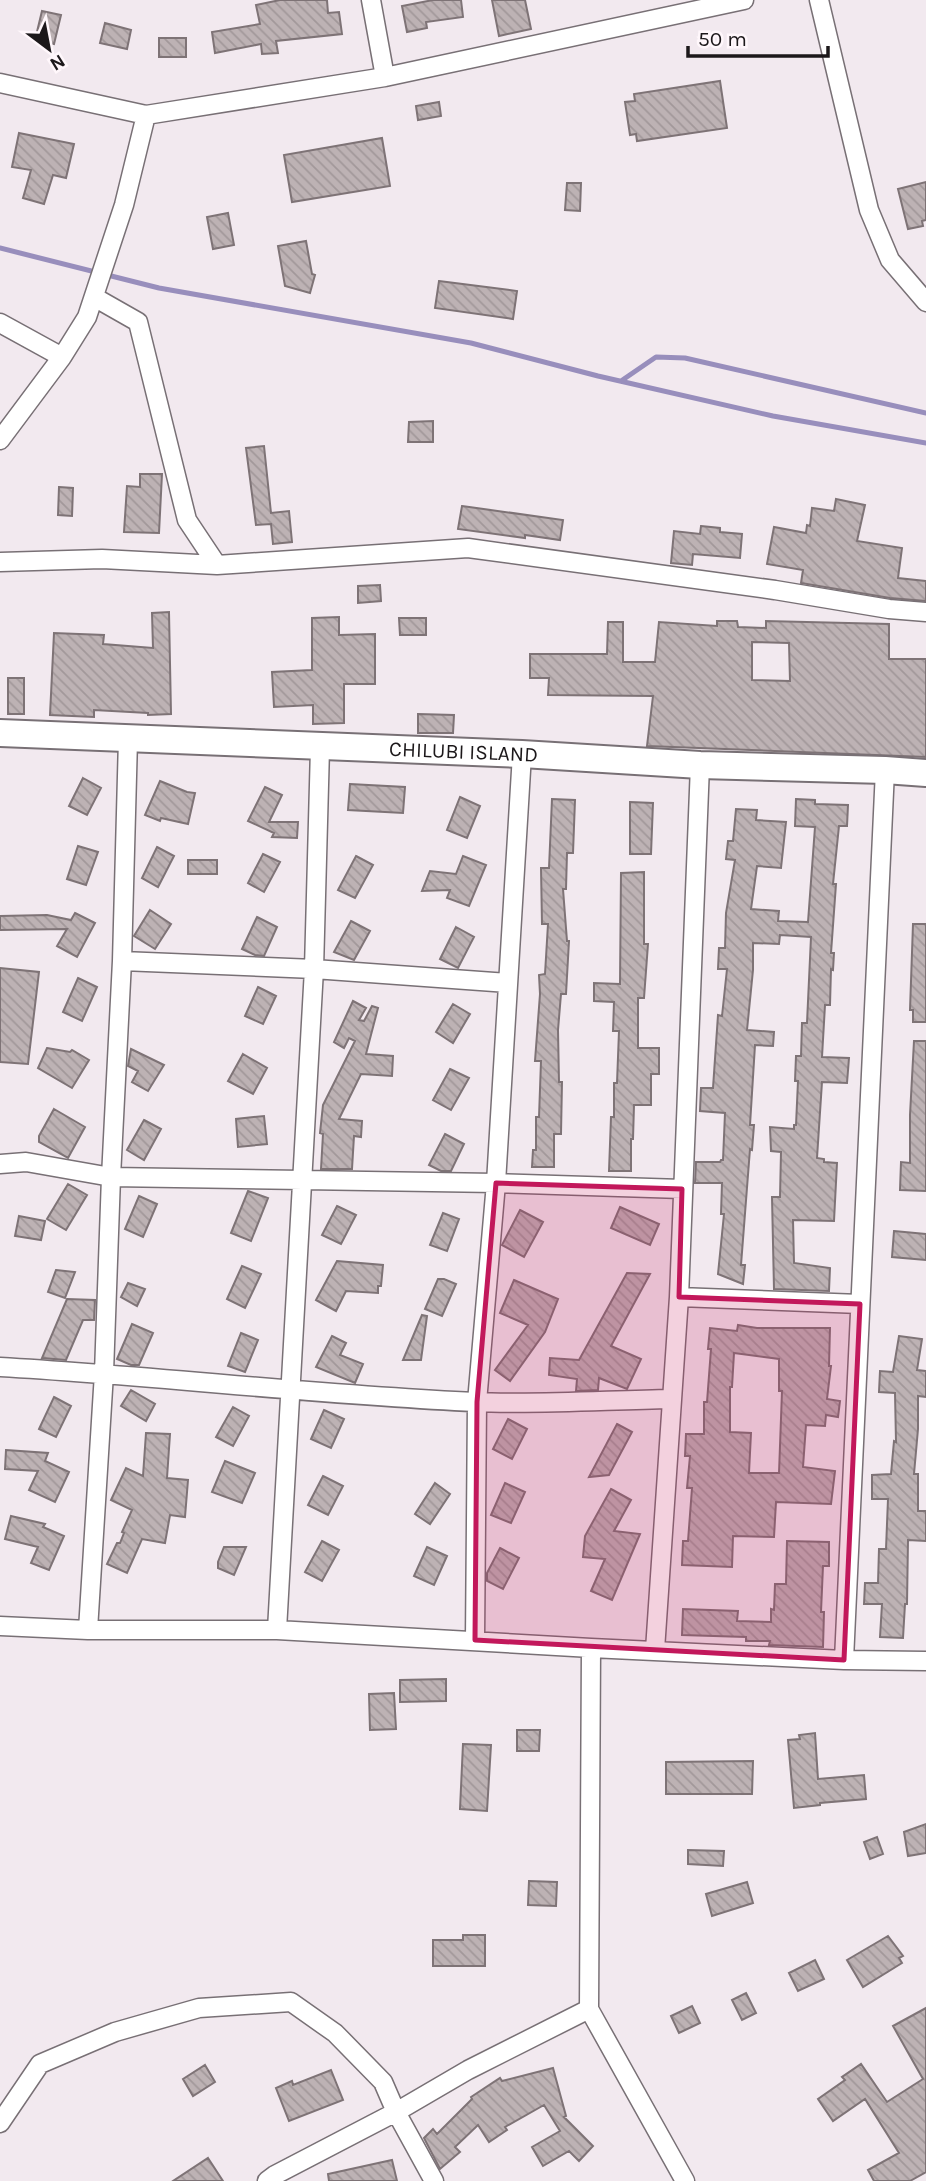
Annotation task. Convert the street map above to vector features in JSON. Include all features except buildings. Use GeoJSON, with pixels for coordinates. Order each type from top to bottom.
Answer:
{"type":"FeatureCollection","features":[{"type":"Feature","properties":{"kind":"street"},"geometry":{"type":"LineString","coordinates":[[371,0],[386,77]]}},
{"type":"Feature","properties":{"kind":"street"},"geometry":{"type":"LineString","coordinates":[[0,83],[146,115],[386,77],[744,0]]}},
{"type":"Feature","properties":{"kind":"street"},"geometry":{"type":"LineString","coordinates":[[819,0],[869,210],[890,260],[926,302]]}},
{"type":"Feature","properties":{"kind":"street"},"geometry":{"type":"LineString","coordinates":[[0,440],[62,357],[87,317],[108,257],[146,115]]}},
{"type":"Feature","properties":{"kind":"street"},"geometry":{"type":"LineString","coordinates":[[96,292],[138,322],[187,520],[217,565]]}},
{"type":"Feature","properties":{"kind":"street"},"geometry":{"type":"LineString","coordinates":[[0,323],[62,357]]}},
{"type":"Feature","properties":{"kind":"street"},"geometry":{"type":"LineString","coordinates":[[0,562],[102,559],[217,565],[468,548],[926,612]]}},
{"type":"Feature","properties":{"kind":"street","name":"CHILUBI ISLAND"},"geometry":{"type":"LineString","coordinates":[[0,733],[926,773]]}},
{"type":"Feature","properties":{"kind":"street"},"geometry":{"type":"LineString","coordinates":[[88,1630],[104,1373],[122,961],[128,739]]}},
{"type":"Feature","properties":{"kind":"street"},"geometry":{"type":"LineString","coordinates":[[277,1630],[314,969],[320,748]]}},
{"type":"Feature","properties":{"kind":"street"},"geometry":{"type":"LineString","coordinates":[[475,1640],[477,1402],[496,1183],[522,754]]}},
{"type":"Feature","properties":{"kind":"street"},"geometry":{"type":"LineString","coordinates":[[655,1650],[679,1297],[700,765]]}},
{"type":"Feature","properties":{"kind":"street"},"geometry":{"type":"LineString","coordinates":[[844,1660],[885,770]]}},
{"type":"Feature","properties":{"kind":"street"},"geometry":{"type":"LineString","coordinates":[[122,961],[314,969],[508,983]]}},
{"type":"Feature","properties":{"kind":"street"},"geometry":{"type":"LineString","coordinates":[[0,1164],[26,1162],[111,1177],[682,1189]]}},
{"type":"Feature","properties":{"kind":"street"},"geometry":{"type":"LineString","coordinates":[[679,1297],[860,1304]]}},
{"type":"Feature","properties":{"kind":"street"},"geometry":{"type":"LineString","coordinates":[[0,1367],[477,1402],[671,1399]]}},
{"type":"Feature","properties":{"kind":"street"},"geometry":{"type":"LineString","coordinates":[[0,1626],[88,1630],[277,1630],[591,1648],[844,1660],[926,1661]]}},
{"type":"Feature","properties":{"kind":"street"},"geometry":{"type":"LineString","coordinates":[[591,1648],[589,2009],[685,2181]]}},
{"type":"Feature","properties":{"kind":"street"},"geometry":{"type":"LineString","coordinates":[[0,2123],[40,2064],[115,2032],[199,2008],[291,2002],[335,2033],[383,2082],[396,2112],[434,2181]]}},
{"type":"Feature","properties":{"kind":"street"},"geometry":{"type":"LineString","coordinates":[[267,2181],[468,2070],[589,2009]]}},
{"type":"Feature","properties":{"kind":"highlighted area"},"geometry":{"type":"Polygon","coordinates":[[[496,1183],[682,1189],[679,1297],[860,1304],[844,1660],[475,1640],[477,1402],[496,1183]]]}},
{"type":"Feature","properties":{"kind":"waterway"},"geometry":{"type":"LineString","coordinates":[[0,248],[159,288],[471,343],[598,376],[773,416],[926,443]]}},
{"type":"Feature","properties":{"kind":"waterway"},"geometry":{"type":"LineString","coordinates":[[621,381],[656,357],[685,358],[926,413]]}}]}
